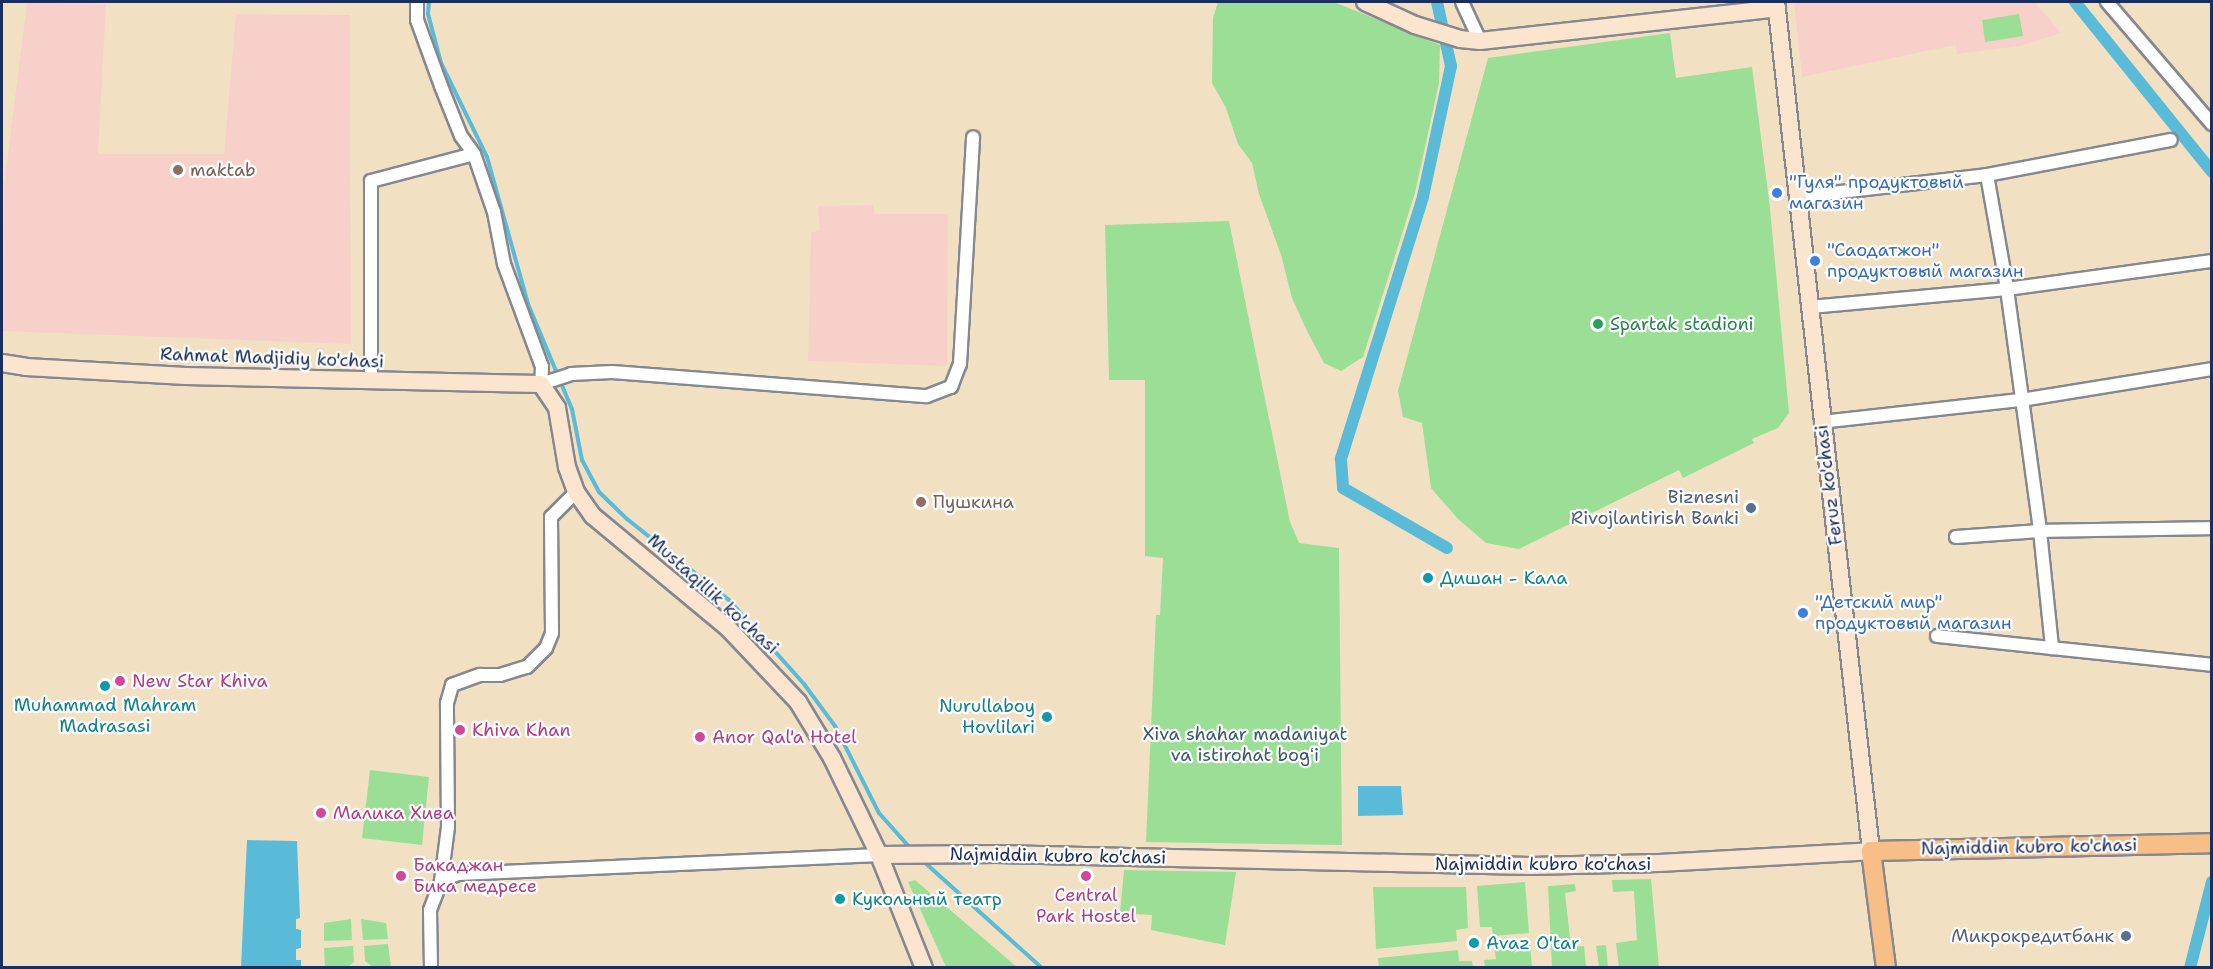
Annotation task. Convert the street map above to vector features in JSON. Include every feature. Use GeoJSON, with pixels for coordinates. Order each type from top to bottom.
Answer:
{"type":"FeatureCollection","features":[{"type":"Feature","properties":{"kind":"main road"},"geometry":{"type":"LineString","coordinates":[[1365,2],[1418,26],[1460,39],[1480,41],[1777,5]]}},
{"type":"Feature","properties":{"kind":"main road","name":"Feruz ko'chasi"},"geometry":{"type":"LineString","coordinates":[[1777,5],[1821,422],[1886,968]]}},
{"type":"Feature","properties":{"kind":"main road","name":"Rahmat Madjidiy ko'chasi"},"geometry":{"type":"LineString","coordinates":[[2,363],[26,367],[186,376],[371,382],[546,383]]}},
{"type":"Feature","properties":{"kind":"main road","name":"Mustaqillik ko'chasi"},"geometry":{"type":"LineString","coordinates":[[546,383],[557,408],[567,467],[576,492],[593,516],[728,628],[798,702],[832,758],[879,855],[924,968]]}},
{"type":"Feature","properties":{"kind":"main road","name":"Najmiddin kubro ko'chasi"},"geometry":{"type":"LineString","coordinates":[[879,855],[1531,866],[1659,863],[1871,851],[2210,843]]}},
{"type":"Feature","properties":{"kind":"street"},"geometry":{"type":"LineString","coordinates":[[417,2],[417,20],[461,136],[474,154],[494,212],[504,264],[543,367],[546,383],[568,375],[612,372],[927,396],[951,387],[960,364],[973,137]]}},
{"type":"Feature","properties":{"kind":"street"},"geometry":{"type":"LineString","coordinates":[[1462,2],[1480,41]]}},
{"type":"Feature","properties":{"kind":"street"},"geometry":{"type":"LineString","coordinates":[[2107,2],[2211,124]]}},
{"type":"Feature","properties":{"kind":"street"},"geometry":{"type":"LineString","coordinates":[[1797,197],[1987,175],[2171,140]]}},
{"type":"Feature","properties":{"kind":"street"},"geometry":{"type":"LineString","coordinates":[[371,382],[371,181],[474,154]]}},
{"type":"Feature","properties":{"kind":"street"},"geometry":{"type":"LineString","coordinates":[[1987,175],[2007,289],[2040,531],[2052,648]]}},
{"type":"Feature","properties":{"kind":"street"},"geometry":{"type":"LineString","coordinates":[[1810,307],[2007,289],[2211,261]]}},
{"type":"Feature","properties":{"kind":"street"},"geometry":{"type":"LineString","coordinates":[[1821,422],[2021,400],[2211,369]]}},
{"type":"Feature","properties":{"kind":"street"},"geometry":{"type":"LineString","coordinates":[[431,968],[430,910],[441,881],[448,827],[447,703],[452,685],[480,675],[500,675],[527,666],[546,648],[552,633],[551,516],[576,492]]}},
{"type":"Feature","properties":{"kind":"street"},"geometry":{"type":"LineString","coordinates":[[1956,537],[2040,531],[2211,528]]}},
{"type":"Feature","properties":{"kind":"street"},"geometry":{"type":"LineString","coordinates":[[1937,636],[2211,665]]}},
{"type":"Feature","properties":{"kind":"street"},"geometry":{"type":"LineString","coordinates":[[441,881],[458,874],[879,855]]}},
{"type":"Feature","properties":{"kind":"shaded area"},"geometry":{"type":"Polygon","coordinates":[[[1794,2],[2035,2],[2061,33],[2020,46],[1957,54],[1955,45],[1802,77],[1794,2]]]}},
{"type":"Feature","properties":{"kind":"shaded area","name":"maktab"},"geometry":{"type":"Polygon","coordinates":[[[27,3],[106,4],[98,154],[224,154],[236,14],[350,15],[351,344],[2,331],[4,186],[27,3]]]}},
{"type":"Feature","properties":{"kind":"shaded area"},"geometry":{"type":"Polygon","coordinates":[[[873,205],[875,214],[948,214],[947,366],[808,361],[811,232],[820,231],[818,206],[873,205]]]}},
{"type":"Feature","properties":{"kind":"green space"},"geometry":{"type":"Polygon","coordinates":[[[1218,2],[1334,2],[1440,45],[1439,83],[1415,193],[1363,357],[1341,371],[1324,363],[1292,298],[1281,255],[1259,194],[1252,163],[1238,144],[1226,108],[1212,83],[1213,18],[1218,2]]]}},
{"type":"Feature","properties":{"kind":"green space"},"geometry":{"type":"Polygon","coordinates":[[[2019,14],[2023,36],[1985,42],[1982,20],[2019,14]]]}},
{"type":"Feature","properties":{"kind":"green space","name":"Spartak stadioni"},"geometry":{"type":"Polygon","coordinates":[[[1670,33],[1676,78],[1752,67],[1770,208],[1789,413],[1778,428],[1752,439],[1754,443],[1683,478],[1679,470],[1519,549],[1486,543],[1458,519],[1431,488],[1422,423],[1403,417],[1398,391],[1488,58],[1670,33]]]}},
{"type":"Feature","properties":{"kind":"green space","name":"Xiva shahar madaniyat va istirohat bogʻi"},"geometry":{"type":"Polygon","coordinates":[[[1229,221],[1290,522],[1299,543],[1339,548],[1342,845],[1146,842],[1156,615],[1160,615],[1163,558],[1145,556],[1145,380],[1109,380],[1105,225],[1229,221]]]}},
{"type":"Feature","properties":{"kind":"green space"},"geometry":{"type":"Polygon","coordinates":[[[370,770],[429,777],[422,845],[362,838],[370,770]]]}},
{"type":"Feature","properties":{"kind":"green space"},"geometry":{"type":"Polygon","coordinates":[[[1124,870],[1236,872],[1225,945],[1151,930],[1152,915],[1120,913],[1124,870]]]}},
{"type":"Feature","properties":{"kind":"green space"},"geometry":{"type":"Polygon","coordinates":[[[1651,879],[1659,967],[1619,967],[1616,943],[1637,940],[1634,891],[1613,892],[1612,880],[1651,879]]]}},
{"type":"Feature","properties":{"kind":"green space"},"geometry":{"type":"Polygon","coordinates":[[[915,880],[1017,967],[946,967],[908,882],[915,880]]]}},
{"type":"Feature","properties":{"kind":"green space"},"geometry":{"type":"Polygon","coordinates":[[[1525,882],[1529,933],[1493,936],[1492,927],[1480,927],[1477,886],[1525,882]]]}},
{"type":"Feature","properties":{"kind":"green space"},"geometry":{"type":"Polygon","coordinates":[[[1575,884],[1576,891],[1565,893],[1571,947],[1584,946],[1586,967],[1552,967],[1548,886],[1575,884]]]}},
{"type":"Feature","properties":{"kind":"green space"},"geometry":{"type":"Polygon","coordinates":[[[1373,887],[1466,887],[1468,928],[1456,930],[1457,941],[1376,949],[1373,887]]]}},
{"type":"Feature","properties":{"kind":"green space"},"geometry":{"type":"Polygon","coordinates":[[[351,919],[352,940],[324,941],[324,923],[351,919]]]}},
{"type":"Feature","properties":{"kind":"green space"},"geometry":{"type":"Polygon","coordinates":[[[361,919],[386,923],[388,939],[363,940],[361,919]]]}},
{"type":"Feature","properties":{"kind":"green space"},"geometry":{"type":"Polygon","coordinates":[[[1530,943],[1532,967],[1485,967],[1484,960],[1496,959],[1494,946],[1530,943]]]}},
{"type":"Feature","properties":{"kind":"green space"},"geometry":{"type":"Polygon","coordinates":[[[388,944],[391,967],[373,967],[365,961],[364,946],[388,944]]]}},
{"type":"Feature","properties":{"kind":"green space"},"geometry":{"type":"Polygon","coordinates":[[[1606,945],[1608,967],[1599,967],[1596,946],[1606,945]]]}},
{"type":"Feature","properties":{"kind":"green space"},"geometry":{"type":"Polygon","coordinates":[[[353,946],[354,962],[348,967],[325,967],[324,948],[353,946]]]}},
{"type":"Feature","properties":{"kind":"green space"},"geometry":{"type":"Polygon","coordinates":[[[1458,950],[1459,961],[1472,961],[1473,967],[1379,967],[1378,958],[1458,950]]]}},
{"type":"Feature","properties":{"kind":"water"},"geometry":{"type":"Polygon","coordinates":[[[1358,786],[1401,786],[1403,815],[1358,816],[1358,786]]]}},
{"type":"Feature","properties":{"kind":"water"},"geometry":{"type":"Polygon","coordinates":[[[247,840],[297,841],[300,918],[296,919],[296,929],[301,930],[301,948],[296,949],[296,960],[301,960],[301,967],[241,967],[247,840]]]}},
{"type":"Feature","properties":{"kind":"waterway"},"geometry":{"type":"LineString","coordinates":[[429,2],[428,14],[441,63],[487,157],[528,304],[572,409],[582,460],[599,492],[627,519],[729,600],[804,684],[835,726],[879,813],[912,850]]}},
{"type":"Feature","properties":{"kind":"waterway"},"geometry":{"type":"LineString","coordinates":[[1437,2],[1451,66],[1423,197],[1341,459],[1343,488],[1447,548]]}},
{"type":"Feature","properties":{"kind":"waterway"},"geometry":{"type":"LineString","coordinates":[[2075,2],[2212,172]]}},
{"type":"Feature","properties":{"kind":"waterway"},"geometry":{"type":"LineString","coordinates":[[922,860],[1042,968]]}},
{"type":"Feature","properties":{"kind":"waterway"},"geometry":{"type":"LineString","coordinates":[[2190,968],[2212,882]]}},
{"type":"Feature","properties":{"kind":"place","name":"maktab"},"geometry":{"type":"Point","coordinates":[178,170]}},
{"type":"Feature","properties":{"kind":"place","name":"\"Гуля\" продуктовый магазин"},"geometry":{"type":"Point","coordinates":[1777,193]}},
{"type":"Feature","properties":{"kind":"place","name":"\"Саодатжон\" продуктовый магазин"},"geometry":{"type":"Point","coordinates":[1815,261]}},
{"type":"Feature","properties":{"kind":"place","name":"Spartak stadioni"},"geometry":{"type":"Point","coordinates":[1598,324]}},
{"type":"Feature","properties":{"kind":"place","name":"Пушкина"},"geometry":{"type":"Point","coordinates":[921,502]}},
{"type":"Feature","properties":{"kind":"place","name":"Biznesni Rivojlantirish Banki"},"geometry":{"type":"Point","coordinates":[1751,508]}},
{"type":"Feature","properties":{"kind":"place","name":"Дишан - Кала"},"geometry":{"type":"Point","coordinates":[1428,578]}},
{"type":"Feature","properties":{"kind":"place","name":"\"Детский мир\" продуктовый магазин"},"geometry":{"type":"Point","coordinates":[1803,613]}},
{"type":"Feature","properties":{"kind":"place","name":"New Star Khiva"},"geometry":{"type":"Point","coordinates":[120,681]}},
{"type":"Feature","properties":{"kind":"place","name":"Muhammad Mahram Madrasasi"},"geometry":{"type":"Point","coordinates":[105,686]}},
{"type":"Feature","properties":{"kind":"place","name":"Nurullaboy Hovlilari"},"geometry":{"type":"Point","coordinates":[1047,717]}},
{"type":"Feature","properties":{"kind":"place","name":"Khiva Khan"},"geometry":{"type":"Point","coordinates":[460,730]}},
{"type":"Feature","properties":{"kind":"place","name":"Anor Qal'a Hotel"},"geometry":{"type":"Point","coordinates":[700,737]}},
{"type":"Feature","properties":{"kind":"place","name":"Малика Хива"},"geometry":{"type":"Point","coordinates":[321,813]}},
{"type":"Feature","properties":{"kind":"place","name":"Бакаджан Бика медресе"},"geometry":{"type":"Point","coordinates":[401,876]}},
{"type":"Feature","properties":{"kind":"place","name":"Central Park Hostel"},"geometry":{"type":"Point","coordinates":[1086,876]}},
{"type":"Feature","properties":{"kind":"place","name":"Кукольный театр"},"geometry":{"type":"Point","coordinates":[840,899]}},
{"type":"Feature","properties":{"kind":"place","name":"Микрокредитбанк"},"geometry":{"type":"Point","coordinates":[2126,936]}},
{"type":"Feature","properties":{"kind":"place","name":"Avaz O'tar"},"geometry":{"type":"Point","coordinates":[1474,943]}}]}
